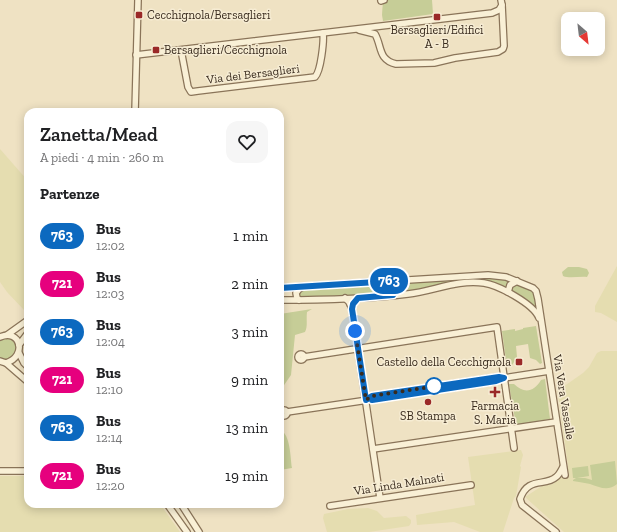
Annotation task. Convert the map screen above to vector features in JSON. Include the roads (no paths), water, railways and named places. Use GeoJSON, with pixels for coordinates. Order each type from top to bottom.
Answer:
{"type":"FeatureCollection","features":[{"type":"Feature","properties":{"kind":"street"},"geometry":{"type":"LineString","coordinates":[[135,108],[138,0]]}},
{"type":"Feature","properties":{"kind":"street"},"geometry":{"type":"LineString","coordinates":[[136,55],[492,13],[499,10],[502,2]]}},
{"type":"Feature","properties":{"kind":"street"},"geometry":{"type":"LineString","coordinates":[[357,29],[375,34],[381,54],[390,63],[396,64],[434,63],[455,58],[498,52],[503,49],[504,26],[502,2]]}},
{"type":"Feature","properties":{"kind":"street","name":"Via dei Bersaglieri"},"geometry":{"type":"LineString","coordinates":[[181,50],[188,87],[191,92],[315,77],[320,71],[321,48],[324,42],[322,33]]}},
{"type":"Feature","properties":{"kind":"street"},"geometry":{"type":"LineString","coordinates":[[284,288],[488,275],[503,276],[516,281]]}},
{"type":"Feature","properties":{"kind":"street"},"geometry":{"type":"LineString","coordinates":[[393,281],[397,289],[393,295]]}},
{"type":"Feature","properties":{"kind":"street"},"geometry":{"type":"LineString","coordinates":[[508,292],[510,285],[516,281]]}},
{"type":"Feature","properties":{"kind":"street","name":"Via Vera Vassalle"},"geometry":{"type":"LineString","coordinates":[[516,281],[533,288],[536,291],[565,475]]}},
{"type":"Feature","properties":{"kind":"street"},"geometry":{"type":"LineString","coordinates":[[284,300],[358,298],[393,295],[418,292],[457,283],[469,282],[490,284],[508,292],[535,311],[541,322]]}},
{"type":"Feature","properties":{"kind":"street"},"geometry":{"type":"LineString","coordinates":[[299,300],[296,295],[296,291],[303,287],[311,286]]}},
{"type":"Feature","properties":{"kind":"street"},"geometry":{"type":"LineString","coordinates":[[345,298],[352,309],[380,498]]}},
{"type":"Feature","properties":{"kind":"street"},"geometry":{"type":"LineString","coordinates":[[352,309],[353,304],[358,298]]}},
{"type":"Feature","properties":{"kind":"street"},"geometry":{"type":"LineString","coordinates":[[0,337],[7,335],[24,323]]}},
{"type":"Feature","properties":{"kind":"street"},"geometry":{"type":"LineString","coordinates":[[304,357],[497,327],[514,448]]}},
{"type":"Feature","properties":{"kind":"street"},"geometry":{"type":"LineString","coordinates":[[7,335],[13,337],[19,345]]}},
{"type":"Feature","properties":{"kind":"street"},"geometry":{"type":"LineString","coordinates":[[3,362],[16,359],[19,353],[19,345],[24,338]]}},
{"type":"Feature","properties":{"kind":"street"},"geometry":{"type":"LineString","coordinates":[[19,353],[24,362]]}},
{"type":"Feature","properties":{"kind":"street"},"geometry":{"type":"LineString","coordinates":[[3,362],[24,379]]}},
{"type":"Feature","properties":{"kind":"street"},"geometry":{"type":"LineString","coordinates":[[287,412],[458,385],[500,381],[504,378],[549,371]]}},
{"type":"Feature","properties":{"kind":"street"},"geometry":{"type":"LineString","coordinates":[[373,449],[556,422]]}},
{"type":"Feature","properties":{"kind":"street"},"geometry":{"type":"LineString","coordinates":[[556,532],[522,505],[520,498],[531,485],[537,482],[554,479],[563,467]]}},
{"type":"Feature","properties":{"kind":"street"},"geometry":{"type":"LineString","coordinates":[[0,471],[24,471]]}},
{"type":"Feature","properties":{"kind":"street","name":"Via Linda Malnati"},"geometry":{"type":"LineString","coordinates":[[330,506],[472,484]]}},
{"type":"Feature","properties":{"kind":"street"},"geometry":{"type":"LineString","coordinates":[[170,508],[187,532]]}},
{"type":"Feature","properties":{"kind":"street"},"geometry":{"type":"LineString","coordinates":[[184,508],[199,532]]}},
{"type":"Feature","properties":{"kind":"place","name":"Cecchignola/Bersaglieri"},"geometry":{"type":"Point","coordinates":[139,15]}},
{"type":"Feature","properties":{"kind":"place","name":"Bersaglieri/Edifici A - B"},"geometry":{"type":"Point","coordinates":[437,17]}},
{"type":"Feature","properties":{"kind":"place","name":"Bersaglieri/Cecchignola"},"geometry":{"type":"Point","coordinates":[156,50]}},
{"type":"Feature","properties":{"kind":"place","name":"Castello della Cecchignola"},"geometry":{"type":"Point","coordinates":[519,362]}},
{"type":"Feature","properties":{"kind":"place","name":"Farmacia S. Maria"},"geometry":{"type":"Point","coordinates":[495,392]}},
{"type":"Feature","properties":{"kind":"place","name":"SB Stampa"},"geometry":{"type":"Point","coordinates":[428,402]}}]}
